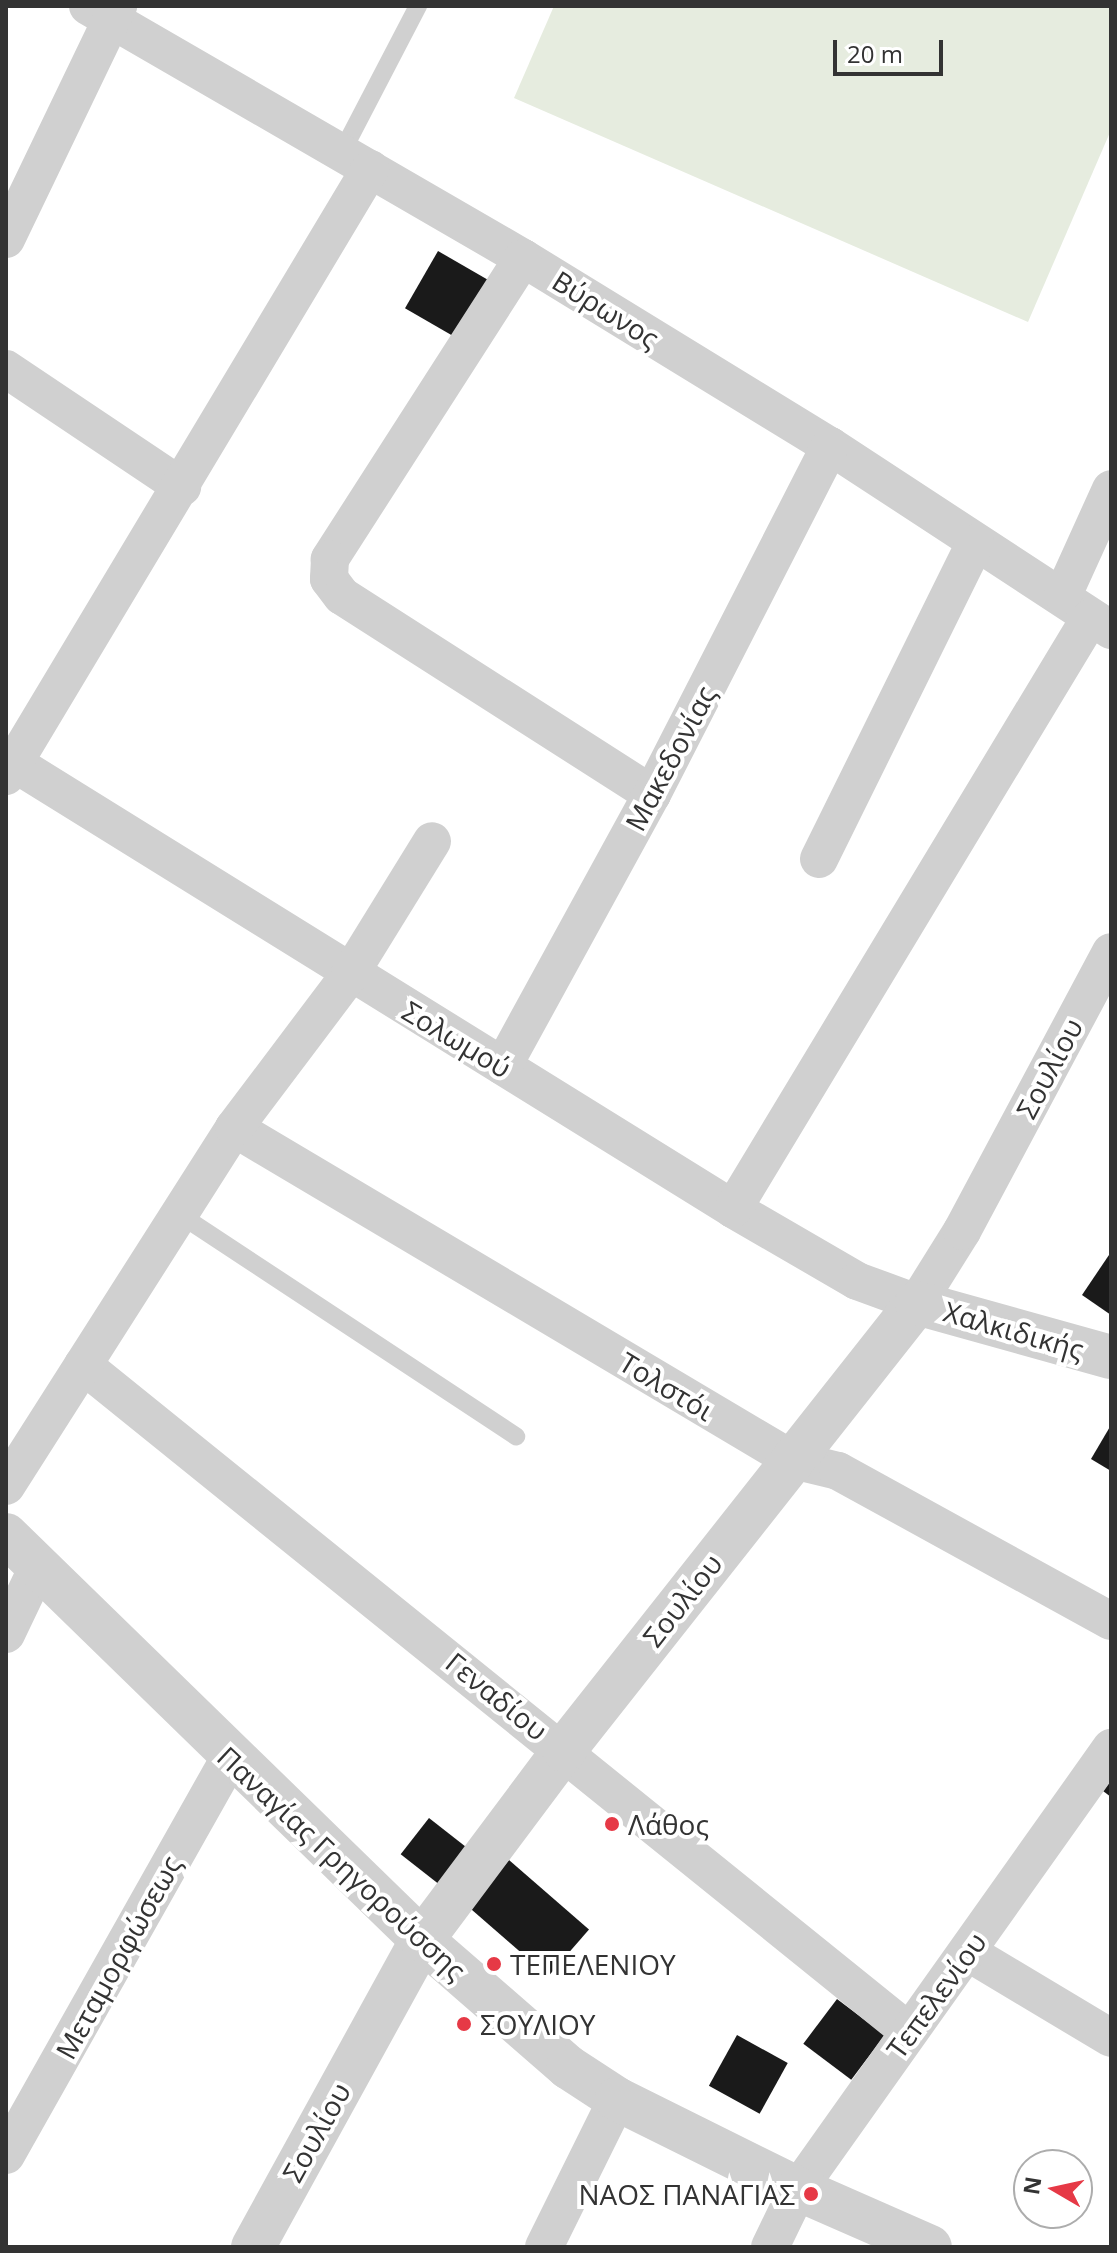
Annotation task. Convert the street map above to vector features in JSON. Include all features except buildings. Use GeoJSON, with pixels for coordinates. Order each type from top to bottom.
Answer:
{"type":"FeatureCollection","features":[{"type":"Feature","properties":{"kind":"street","name":"Βύρωνος"},"geometry":{"type":"LineString","coordinates":[[106,10],[523,258],[830,446],[1088,614]]}},
{"type":"Feature","properties":{"kind":"street"},"geometry":{"type":"LineString","coordinates":[[6,239],[106,10]]}},
{"type":"Feature","properties":{"kind":"street"},"geometry":{"type":"LineString","coordinates":[[9,766],[182,487],[356,160]]}},
{"type":"Feature","properties":{"kind":"street"},"geometry":{"type":"LineString","coordinates":[[523,258],[330,559],[329,579],[342,596],[652,794]]}},
{"type":"Feature","properties":{"kind":"street"},"geometry":{"type":"LineString","coordinates":[[6,369],[182,487]]}},
{"type":"Feature","properties":{"kind":"street","name":"Μακεδονίας"},"geometry":{"type":"LineString","coordinates":[[503,1066],[652,794],[830,446]]}},
{"type":"Feature","properties":{"kind":"street"},"geometry":{"type":"LineString","coordinates":[[733,1209],[1088,614],[1111,489]]}},
{"type":"Feature","properties":{"kind":"street"},"geometry":{"type":"LineString","coordinates":[[819,859],[975,543]]}},
{"type":"Feature","properties":{"kind":"street","name":"Σολωμού"},"geometry":{"type":"LineString","coordinates":[[9,766],[733,1209],[857,1281],[917,1303]]}},
{"type":"Feature","properties":{"kind":"street"},"geometry":{"type":"LineString","coordinates":[[6,1486],[234,1128],[350,974],[432,841]]}},
{"type":"Feature","properties":{"kind":"street","name":"Σουλίου"},"geometry":{"type":"LineString","coordinates":[[253,2247],[422,1940],[564,1750],[917,1303],[962,1231],[1111,952]]}},
{"type":"Feature","properties":{"kind":"street","name":"Τολστόι"},"geometry":{"type":"LineString","coordinates":[[234,1128],[793,1460],[838,1471],[1111,1621]]}},
{"type":"Feature","properties":{"kind":"street","name":"Χαλκιδικής"},"geometry":{"type":"LineString","coordinates":[[917,1303],[1111,1357]]}},
{"type":"Feature","properties":{"kind":"street","name":"Γεναδίου"},"geometry":{"type":"LineString","coordinates":[[83,1365],[564,1750],[908,2031]]}},
{"type":"Feature","properties":{"kind":"street","name":"Παναγίας Γρηγορούσσης"},"geometry":{"type":"LineString","coordinates":[[6,1535],[230,1758],[422,1940],[568,2067],[617,2099],[798,2189],[930,2247]]}},
{"type":"Feature","properties":{"kind":"street"},"geometry":{"type":"LineString","coordinates":[[6,1634],[38,1567]]}},
{"type":"Feature","properties":{"kind":"street","name":"Τεπελενίου"},"geometry":{"type":"LineString","coordinates":[[770,2247],[798,2189],[908,2031],[969,1953],[1111,1748]]}},
{"type":"Feature","properties":{"kind":"street","name":"Μεταμορφώσεως"},"geometry":{"type":"LineString","coordinates":[[6,2155],[230,1758]]}},
{"type":"Feature","properties":{"kind":"street"},"geometry":{"type":"LineString","coordinates":[[969,1953],[1111,2038]]}},
{"type":"Feature","properties":{"kind":"street"},"geometry":{"type":"LineString","coordinates":[[544,2247],[617,2099]]}},
{"type":"Feature","properties":{"kind":"lane"},"geometry":{"type":"LineString","coordinates":[[356,160],[418,6]]}},
{"type":"Feature","properties":{"kind":"lane"},"geometry":{"type":"LineString","coordinates":[[179,1214],[516,1436]]}},
{"type":"Feature","properties":{"kind":"shaded area"},"geometry":{"type":"Polygon","coordinates":[[[554,6],[1111,6],[1111,130],[1028,322],[514,98],[554,6]]]}},
{"type":"Feature","properties":{"kind":"place","name":"Λάθος"},"geometry":{"type":"Point","coordinates":[612,1824]}},
{"type":"Feature","properties":{"kind":"place","name":"ΤΕΠΕΛΕΝΙΟΥ"},"geometry":{"type":"Point","coordinates":[494,1964]}},
{"type":"Feature","properties":{"kind":"place","name":"ΣΟΥΛΙΟΥ"},"geometry":{"type":"Point","coordinates":[464,2024]}},
{"type":"Feature","properties":{"kind":"place","name":"ΝΑΟΣ ΠΑΝΑΓΙΑΣ"},"geometry":{"type":"Point","coordinates":[811,2194]}}]}
